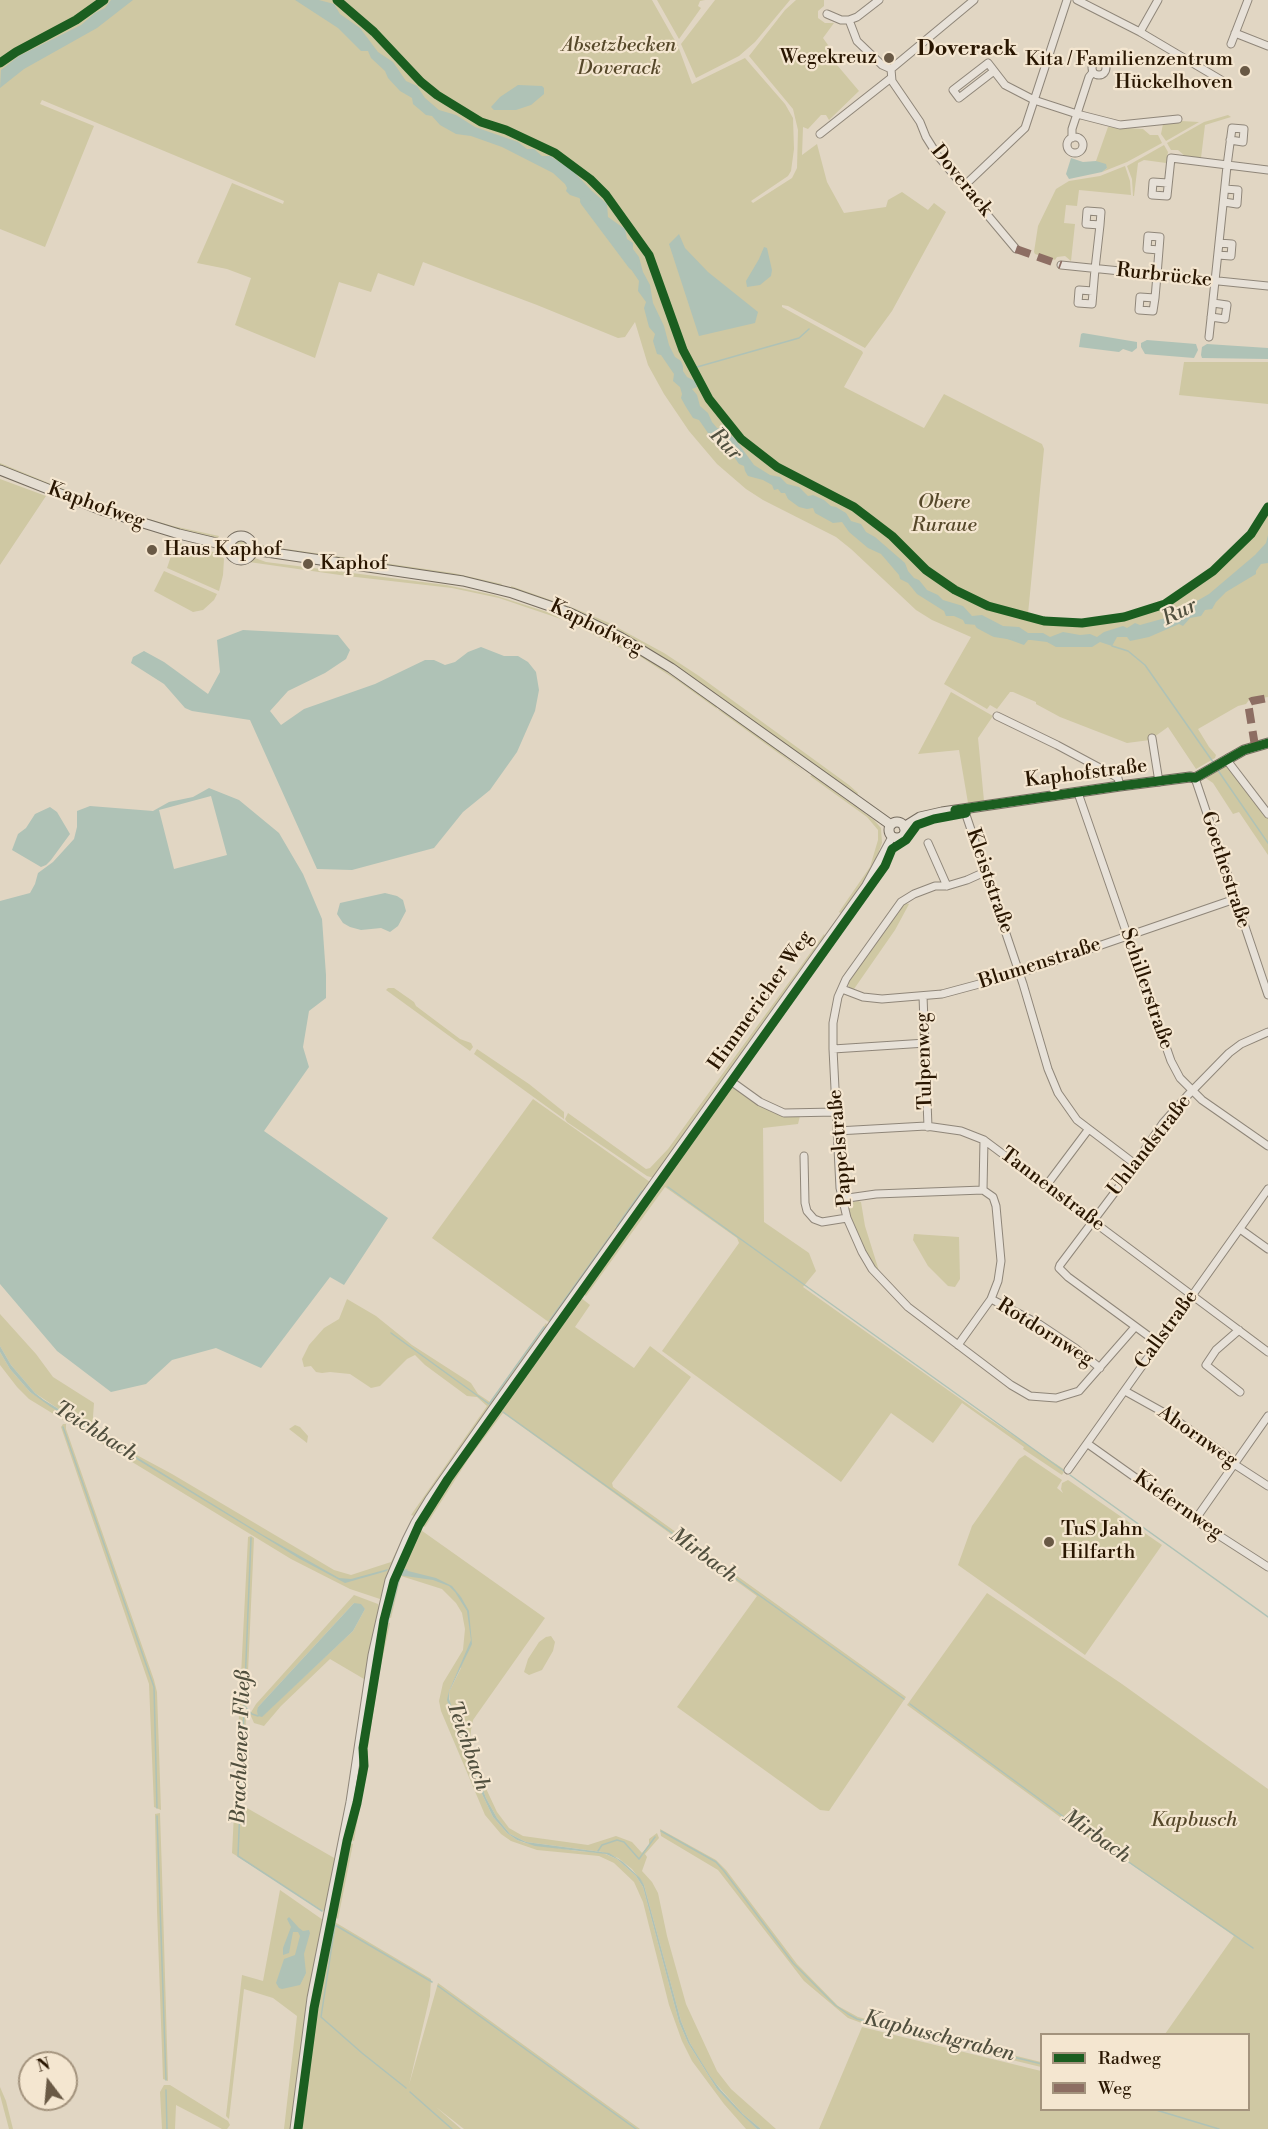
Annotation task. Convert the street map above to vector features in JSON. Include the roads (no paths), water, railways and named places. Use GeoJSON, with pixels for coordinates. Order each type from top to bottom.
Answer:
{"type":"FeatureCollection","features":[{"type":"Feature","properties":{"kind":"main road","name":"Kaphofweg"},"geometry":{"type":"LineString","coordinates":[[0,470],[101,510],[179,534],[229,546]]}},
{"type":"Feature","properties":{"kind":"main road","name":"Kaphofweg"},"geometry":{"type":"LineString","coordinates":[[244,537],[250,540],[253,550],[246,558],[240,560],[231,555],[229,546],[235,538],[244,537]]}},
{"type":"Feature","properties":{"kind":"main road","name":"Kaphofweg"},"geometry":{"type":"LineString","coordinates":[[253,550],[453,579],[512,592],[570,613],[628,641],[671,668],[891,825]]}},
{"type":"Feature","properties":{"kind":"main road","name":"Kaphofstraße"},"geometry":{"type":"LineString","coordinates":[[904,827],[920,817],[964,809],[1120,786],[1195,778],[1224,760],[1255,746],[1268,743]]}},
{"type":"Feature","properties":{"kind":"main road"},"geometry":{"type":"LineString","coordinates":[[898,822],[904,827],[903,836],[892,837],[889,831],[891,825],[898,822]]}},
{"type":"Feature","properties":{"kind":"street"},"geometry":{"type":"LineString","coordinates":[[827,14],[841,21],[849,20],[857,17],[879,0]]}},
{"type":"Feature","properties":{"kind":"street"},"geometry":{"type":"LineString","coordinates":[[820,134],[891,78],[891,69],[974,0]]}},
{"type":"Feature","properties":{"kind":"street"},"geometry":{"type":"LineString","coordinates":[[964,186],[1025,128],[1067,0]]}},
{"type":"Feature","properties":{"kind":"street"},"geometry":{"type":"LineString","coordinates":[[1077,0],[1140,32],[1228,84]]}},
{"type":"Feature","properties":{"kind":"street"},"geometry":{"type":"LineString","coordinates":[[1140,32],[1158,0]]}},
{"type":"Feature","properties":{"kind":"street"},"geometry":{"type":"LineString","coordinates":[[1231,44],[1248,0]]}},
{"type":"Feature","properties":{"kind":"street"},"geometry":{"type":"LineString","coordinates":[[849,20],[857,41],[882,65],[891,69]]}},
{"type":"Feature","properties":{"kind":"street"},"geometry":{"type":"LineString","coordinates":[[1235,33],[1268,45]]}},
{"type":"Feature","properties":{"kind":"street"},"geometry":{"type":"LineString","coordinates":[[994,71],[959,98],[953,90],[988,63],[994,71],[1005,86],[1034,100],[1077,114],[1120,125],[1178,119]]}},
{"type":"Feature","properties":{"kind":"street"},"geometry":{"type":"LineString","coordinates":[[1072,138],[1077,114],[1089,77],[1093,72]]}},
{"type":"Feature","properties":{"kind":"street","name":"Doverack"},"geometry":{"type":"LineString","coordinates":[[891,78],[920,122],[938,156],[1016,249]]}},
{"type":"Feature","properties":{"kind":"street"},"geometry":{"type":"LineString","coordinates":[[1209,337],[1230,140]]}},
{"type":"Feature","properties":{"kind":"street"},"geometry":{"type":"LineString","coordinates":[[1168,183],[1171,158],[1268,170]]}},
{"type":"Feature","properties":{"kind":"street"},"geometry":{"type":"LineString","coordinates":[[1224,202],[1237,204],[1239,190],[1225,189]]}},
{"type":"Feature","properties":{"kind":"street"},"geometry":{"type":"LineString","coordinates":[[1093,291],[1100,225]]}},
{"type":"Feature","properties":{"kind":"street"},"geometry":{"type":"LineString","coordinates":[[1218,255],[1231,256],[1232,244],[1219,243]]}},
{"type":"Feature","properties":{"kind":"street"},"geometry":{"type":"LineString","coordinates":[[1155,298],[1159,250]]}},
{"type":"Feature","properties":{"kind":"street","name":"Rurbrücke"},"geometry":{"type":"LineString","coordinates":[[1061,265],[1268,286]]}},
{"type":"Feature","properties":{"kind":"street"},"geometry":{"type":"LineString","coordinates":[[1211,317],[1225,318],[1227,304],[1213,303]]}},
{"type":"Feature","properties":{"kind":"street"},"geometry":{"type":"LineString","coordinates":[[997,716],[1057,744],[1113,775],[1118,778],[1120,786]]}},
{"type":"Feature","properties":{"kind":"street"},"geometry":{"type":"LineString","coordinates":[[1152,738],[1159,782]]}},
{"type":"Feature","properties":{"kind":"street"},"geometry":{"type":"LineString","coordinates":[[1224,760],[1229,763],[1268,814]]}},
{"type":"Feature","properties":{"kind":"street","name":"Goethestraße"},"geometry":{"type":"LineString","coordinates":[[1195,778],[1268,995]]}},
{"type":"Feature","properties":{"kind":"street","name":"Schillerstraße"},"geometry":{"type":"LineString","coordinates":[[1078,792],[1171,1061],[1180,1078],[1202,1100],[1268,1146]]}},
{"type":"Feature","properties":{"kind":"street","name":"Kleiststraße"},"geometry":{"type":"LineString","coordinates":[[964,809],[987,871],[1048,1069],[1058,1093],[1077,1120],[1135,1164]]}},
{"type":"Feature","properties":{"kind":"street","name":"Himmericher Weg"},"geometry":{"type":"LineString","coordinates":[[294,2129],[311,1998],[350,1802],[372,1655],[389,1580],[395,1564],[429,1499],[866,885],[892,837]]}},
{"type":"Feature","properties":{"kind":"street"},"geometry":{"type":"LineString","coordinates":[[928,843],[947,886]]}},
{"type":"Feature","properties":{"kind":"street","name":"Pappelstraße"},"geometry":{"type":"LineString","coordinates":[[987,871],[947,886],[935,886],[901,902],[846,979],[834,1015],[833,1049],[842,1199],[847,1218],[862,1252],[883,1282],[908,1307],[957,1346],[1030,1396],[1056,1398],[1079,1391],[1135,1327]]}},
{"type":"Feature","properties":{"kind":"street","name":"Blumenstraße"},"geometry":{"type":"LineString","coordinates":[[842,989],[862,997],[882,999],[923,996],[982,984],[1234,899]]}},
{"type":"Feature","properties":{"kind":"street","name":"Tulpenweg"},"geometry":{"type":"LineString","coordinates":[[923,996],[928,1127]]}},
{"type":"Feature","properties":{"kind":"street","name":"Uhlandstraße"},"geometry":{"type":"LineString","coordinates":[[1135,1327],[1059,1268],[1163,1123],[1192,1090],[1228,1053],[1241,1044],[1268,1032]]}},
{"type":"Feature","properties":{"kind":"street"},"geometry":{"type":"LineString","coordinates":[[833,1049],[926,1043]]}},
{"type":"Feature","properties":{"kind":"street"},"geometry":{"type":"LineString","coordinates":[[728,1079],[760,1102],[784,1113],[836,1112]]}},
{"type":"Feature","properties":{"kind":"street","name":"Tannenstraße"},"geometry":{"type":"LineString","coordinates":[[837,1131],[928,1127],[961,1131],[984,1140],[1268,1352]]}},
{"type":"Feature","properties":{"kind":"street"},"geometry":{"type":"LineString","coordinates":[[1046,1186],[1088,1130]]}},
{"type":"Feature","properties":{"kind":"street"},"geometry":{"type":"LineString","coordinates":[[983,1190],[984,1140]]}},
{"type":"Feature","properties":{"kind":"street"},"geometry":{"type":"LineString","coordinates":[[804,1156],[807,1210],[814,1219],[822,1222],[847,1218]]}},
{"type":"Feature","properties":{"kind":"street","name":"Callstraße"},"geometry":{"type":"LineString","coordinates":[[1068,1470],[1268,1189]]}},
{"type":"Feature","properties":{"kind":"street"},"geometry":{"type":"LineString","coordinates":[[842,1199],[876,1194],[983,1190],[993,1197],[996,1206],[1001,1261],[998,1281],[991,1299],[957,1346]]}},
{"type":"Feature","properties":{"kind":"street"},"geometry":{"type":"LineString","coordinates":[[1240,1229],[1268,1250]]}},
{"type":"Feature","properties":{"kind":"street","name":"Rotdornweg"},"geometry":{"type":"LineString","coordinates":[[991,1299],[1039,1324],[1100,1368]]}},
{"type":"Feature","properties":{"kind":"street"},"geometry":{"type":"LineString","coordinates":[[1135,1327],[1158,1343]]}},
{"type":"Feature","properties":{"kind":"street"},"geometry":{"type":"LineString","coordinates":[[1239,1330],[1216,1350],[1206,1365],[1240,1392]]}},
{"type":"Feature","properties":{"kind":"street","name":"Ahornweg"},"geometry":{"type":"LineString","coordinates":[[1125,1391],[1170,1416],[1234,1464],[1268,1486]]}},
{"type":"Feature","properties":{"kind":"street"},"geometry":{"type":"LineString","coordinates":[[1195,1520],[1268,1416]]}},
{"type":"Feature","properties":{"kind":"street","name":"Kiefernweg"},"geometry":{"type":"LineString","coordinates":[[1088,1444],[1195,1520],[1268,1567]]}},
{"type":"Feature","properties":{"kind":"water"},"geometry":{"type":"Polygon","coordinates":[[[111,0],[133,0],[97,28],[24,69],[0,88],[1,70],[19,56],[81,25],[105,8],[111,0]]]}},
{"type":"Feature","properties":{"kind":"water"},"geometry":{"type":"Polygon","coordinates":[[[295,0],[319,0],[334,4],[340,14],[360,28],[378,52],[393,62],[406,81],[417,86],[425,98],[439,110],[456,115],[475,127],[518,142],[527,149],[534,149],[542,156],[550,156],[572,170],[607,204],[608,217],[625,229],[627,239],[633,243],[633,249],[639,257],[650,285],[653,303],[664,326],[669,345],[675,357],[681,361],[687,377],[695,381],[697,387],[692,389],[697,395],[700,406],[708,413],[717,428],[724,429],[735,439],[754,465],[770,475],[780,477],[787,484],[799,487],[808,496],[813,495],[824,500],[846,513],[851,521],[861,524],[866,532],[905,563],[914,578],[943,600],[963,606],[972,616],[982,615],[1003,626],[1019,627],[1028,633],[1043,633],[1050,637],[1063,632],[1090,634],[1097,637],[1104,632],[1123,626],[1127,628],[1135,623],[1140,625],[1169,617],[1209,594],[1255,555],[1266,543],[1268,535],[1268,563],[1261,564],[1256,574],[1226,592],[1212,609],[1205,610],[1201,616],[1190,618],[1183,626],[1179,624],[1149,637],[1130,641],[1127,637],[1117,637],[1112,646],[1100,642],[1092,647],[1056,647],[1047,642],[1031,640],[1024,645],[1002,637],[999,631],[985,631],[977,625],[965,624],[963,620],[954,616],[946,616],[944,611],[917,594],[908,583],[900,579],[881,554],[868,548],[849,532],[842,522],[833,523],[815,513],[813,508],[799,507],[788,499],[785,493],[781,493],[778,489],[774,490],[772,485],[748,476],[744,466],[739,464],[730,451],[717,446],[699,420],[693,418],[681,398],[680,387],[673,381],[674,374],[661,355],[657,354],[653,341],[655,334],[649,327],[644,308],[646,302],[638,291],[639,281],[626,262],[622,246],[601,219],[579,198],[566,191],[565,184],[553,173],[502,147],[471,136],[456,134],[440,125],[432,116],[426,115],[413,104],[412,98],[400,91],[385,71],[371,58],[368,51],[361,51],[338,28],[295,0]]]}},
{"type":"Feature","properties":{"kind":"water"},"geometry":{"type":"Polygon","coordinates":[[[518,85],[542,86],[544,94],[531,105],[516,110],[494,110],[491,107],[500,97],[518,85]]]}},
{"type":"Feature","properties":{"kind":"water"},"geometry":{"type":"Polygon","coordinates":[[[1071,158],[1083,162],[1096,161],[1106,164],[1107,168],[1102,172],[1069,179],[1066,174],[1071,158]]]}},
{"type":"Feature","properties":{"kind":"water"},"geometry":{"type":"Polygon","coordinates":[[[679,234],[685,248],[708,272],[758,312],[755,323],[699,336],[669,244],[679,234]]]}},
{"type":"Feature","properties":{"kind":"water"},"geometry":{"type":"Polygon","coordinates":[[[764,247],[767,248],[772,270],[771,276],[760,285],[747,287],[746,281],[764,247]]]}},
{"type":"Feature","properties":{"kind":"water"},"geometry":{"type":"Polygon","coordinates":[[[1083,333],[1137,342],[1137,348],[1132,352],[1123,349],[1119,352],[1079,347],[1083,333]]]}},
{"type":"Feature","properties":{"kind":"water"},"geometry":{"type":"Polygon","coordinates":[[[1147,340],[1196,344],[1198,350],[1194,358],[1145,354],[1141,343],[1147,340]]]}},
{"type":"Feature","properties":{"kind":"water"},"geometry":{"type":"Polygon","coordinates":[[[1207,344],[1268,348],[1268,359],[1202,358],[1202,347],[1207,344]]]}},
{"type":"Feature","properties":{"kind":"water"},"geometry":{"type":"Polygon","coordinates":[[[243,630],[338,635],[350,650],[346,659],[325,673],[288,691],[270,711],[281,725],[304,709],[375,684],[425,660],[434,660],[445,665],[481,647],[504,656],[518,656],[528,662],[536,672],[539,690],[535,711],[517,752],[490,790],[463,812],[434,848],[352,870],[317,869],[250,720],[185,708],[164,684],[131,663],[133,657],[144,651],[164,662],[208,694],[220,672],[217,640],[243,630]]]}},
{"type":"Feature","properties":{"kind":"water"},"geometry":{"type":"Polygon","coordinates":[[[209,788],[239,800],[279,833],[303,874],[322,919],[326,998],[309,1011],[303,1047],[309,1067],[264,1131],[388,1218],[344,1285],[330,1277],[261,1368],[216,1348],[172,1360],[146,1384],[111,1392],[57,1351],[0,1284],[0,901],[30,893],[38,873],[53,862],[74,839],[77,811],[90,806],[153,811],[169,802],[193,797],[209,788]],[[211,796],[159,810],[174,869],[227,855],[211,796]]]}},
{"type":"Feature","properties":{"kind":"water"},"geometry":{"type":"Polygon","coordinates":[[[50,807],[57,812],[70,834],[51,860],[41,867],[12,850],[18,834],[26,828],[35,814],[50,807]]]}},
{"type":"Feature","properties":{"kind":"water"},"geometry":{"type":"Polygon","coordinates":[[[385,893],[403,900],[406,911],[398,926],[390,932],[381,928],[361,930],[350,927],[343,923],[337,914],[340,903],[385,893]]]}},
{"type":"Feature","properties":{"kind":"water"},"geometry":{"type":"Polygon","coordinates":[[[0,1346],[11,1365],[44,1400],[263,1535],[339,1578],[351,1579],[388,1569],[387,1571],[345,1583],[300,1559],[51,1407],[30,1392],[10,1369],[0,1352],[0,1346]]]}},
{"type":"Feature","properties":{"kind":"water"},"geometry":{"type":"Polygon","coordinates":[[[400,1569],[436,1578],[452,1586],[469,1611],[472,1644],[449,1692],[449,1699],[486,1798],[497,1818],[510,1834],[526,1842],[609,1853],[623,1862],[640,1878],[644,1885],[681,2021],[690,2043],[720,2089],[743,2114],[761,2129],[757,2129],[717,2089],[688,2043],[679,2022],[643,1887],[636,1876],[617,1859],[606,1854],[535,1846],[517,1840],[507,1833],[493,1817],[482,1794],[447,1700],[449,1691],[471,1640],[467,1611],[449,1586],[433,1580],[398,1575],[400,1569]]]}},
{"type":"Feature","properties":{"kind":"water"},"geometry":{"type":"Polygon","coordinates":[[[354,1603],[361,1604],[365,1609],[353,1631],[262,1717],[258,1716],[258,1707],[354,1603]]]}},
{"type":"Feature","properties":{"kind":"water"},"geometry":{"type":"Polygon","coordinates":[[[289,1917],[299,1928],[303,1931],[309,1930],[310,1933],[304,1954],[306,1973],[300,1985],[282,1989],[276,1983],[284,1959],[295,1955],[300,1936],[298,1932],[293,1932],[289,1953],[283,1955],[283,1948],[291,1927],[287,1919],[289,1917]]]}},
{"type":"Feature","properties":{"kind":"waterway","name":"Rur"},"geometry":{"type":"LineString","coordinates":[[585,201],[633,265]]}},
{"type":"Feature","properties":{"kind":"waterway"},"geometry":{"type":"LineString","coordinates":[[697,367],[799,338],[809,329]]}},
{"type":"Feature","properties":{"kind":"waterway","name":"Rur"},"geometry":{"type":"LineString","coordinates":[[980,624],[995,632],[1014,635]]}},
{"type":"Feature","properties":{"kind":"waterway"},"geometry":{"type":"LineString","coordinates":[[1112,646],[1128,651],[1145,665],[1213,762]]}},
{"type":"Feature","properties":{"kind":"waterway"},"geometry":{"type":"LineString","coordinates":[[1217,769],[1268,843]]}},
{"type":"Feature","properties":{"kind":"waterway"},"geometry":{"type":"LineString","coordinates":[[668,1187],[1064,1471]]}},
{"type":"Feature","properties":{"kind":"waterway"},"geometry":{"type":"LineString","coordinates":[[617,1226],[642,1191]]}},
{"type":"Feature","properties":{"kind":"waterway"},"geometry":{"type":"LineString","coordinates":[[550,1320],[611,1235]]}},
{"type":"Feature","properties":{"kind":"waterway","name":"Mirbach"},"geometry":{"type":"LineString","coordinates":[[391,1333],[489,1404],[544,1327]]}},
{"type":"Feature","properties":{"kind":"waterway","name":"Mirbach"},"geometry":{"type":"LineString","coordinates":[[503,1412],[904,1699]]}},
{"type":"Feature","properties":{"kind":"waterway"},"geometry":{"type":"LineString","coordinates":[[63,1427],[154,1687],[157,1808]]}},
{"type":"Feature","properties":{"kind":"waterway"},"geometry":{"type":"LineString","coordinates":[[1070,1475],[1268,1617]]}},
{"type":"Feature","properties":{"kind":"waterway","name":"Brachlener Fließ"},"geometry":{"type":"LineString","coordinates":[[251,1538],[238,1856],[322,1911]]}},
{"type":"Feature","properties":{"kind":"waterway","name":"Teichbach"},"geometry":{"type":"LineString","coordinates":[[397,1570],[407,1570]]}},
{"type":"Feature","properties":{"kind":"waterway"},"geometry":{"type":"LineString","coordinates":[[351,1838],[385,1633],[400,1576]]}},
{"type":"Feature","properties":{"kind":"waterway","name":"Mirbach"},"geometry":{"type":"LineString","coordinates":[[910,1704],[1068,1820],[1253,1948]]}},
{"type":"Feature","properties":{"kind":"waterway"},"geometry":{"type":"LineString","coordinates":[[245,1707],[258,1716]]}},
{"type":"Feature","properties":{"kind":"waterway"},"geometry":{"type":"LineString","coordinates":[[157,1816],[166,2080]]}},
{"type":"Feature","properties":{"kind":"waterway","name":"Kapbuschgraben"},"geometry":{"type":"LineString","coordinates":[[661,1831],[716,1862],[793,1963],[835,2005],[848,2014],[857,2019],[1040,2064]]}},
{"type":"Feature","properties":{"kind":"waterway","name":"Kapbuschgraben"},"geometry":{"type":"LineString","coordinates":[[598,1851],[602,1845],[617,1840],[624,1842],[639,1859],[655,1837]]}},
{"type":"Feature","properties":{"kind":"waterway"},"geometry":{"type":"LineString","coordinates":[[336,1915],[350,1844]]}},
{"type":"Feature","properties":{"kind":"waterway"},"geometry":{"type":"LineString","coordinates":[[406,2088],[321,2017],[335,1925],[432,1982]]}},
{"type":"Feature","properties":{"kind":"waterway","name":"Brachlener Fließ"},"geometry":{"type":"LineString","coordinates":[[438,1986],[636,2129]]}},
{"type":"Feature","properties":{"kind":"waterway"},"geometry":{"type":"LineString","coordinates":[[166,2090],[167,2129]]}},
{"type":"Feature","properties":{"kind":"waterway"},"geometry":{"type":"LineString","coordinates":[[410,2092],[452,2129]]}},
{"type":"Feature","properties":{"kind":"waterway","name":"Kapbuschgraben"},"geometry":{"type":"LineString","coordinates":[[1159,2111],[1219,2129]]}},
{"type":"Feature","properties":{"kind":"place","name":"Wegekreuz"},"geometry":{"type":"Point","coordinates":[889,58]}},
{"type":"Feature","properties":{"kind":"place","name":"Kita / Familienzentrum Hückelhoven"},"geometry":{"type":"Point","coordinates":[1245,71]}},
{"type":"Feature","properties":{"kind":"place","name":"Haus Kaphof"},"geometry":{"type":"Point","coordinates":[152,550]}},
{"type":"Feature","properties":{"kind":"place","name":"Kaphof"},"geometry":{"type":"Point","coordinates":[308,564]}},
{"type":"Feature","properties":{"kind":"place","name":"TuS Jahn Hilfarth"},"geometry":{"type":"Point","coordinates":[1049,1542]}},
{"type":"Feature","properties":{"kind":"district","name":"Doverack"},"geometry":{"type":"Point","coordinates":[967,50]}},
{"type":"Feature","properties":{"kind":"park label","name":"Absetzbecken Doverack"},"geometry":{"type":"Point","coordinates":[619,58]}},
{"type":"Feature","properties":{"kind":"park label","name":"Obere Ruraue"},"geometry":{"type":"Point","coordinates":[944,514]}},
{"type":"Feature","properties":{"kind":"park label","name":"Kapbusch"},"geometry":{"type":"Point","coordinates":[1194,1821]}}]}
